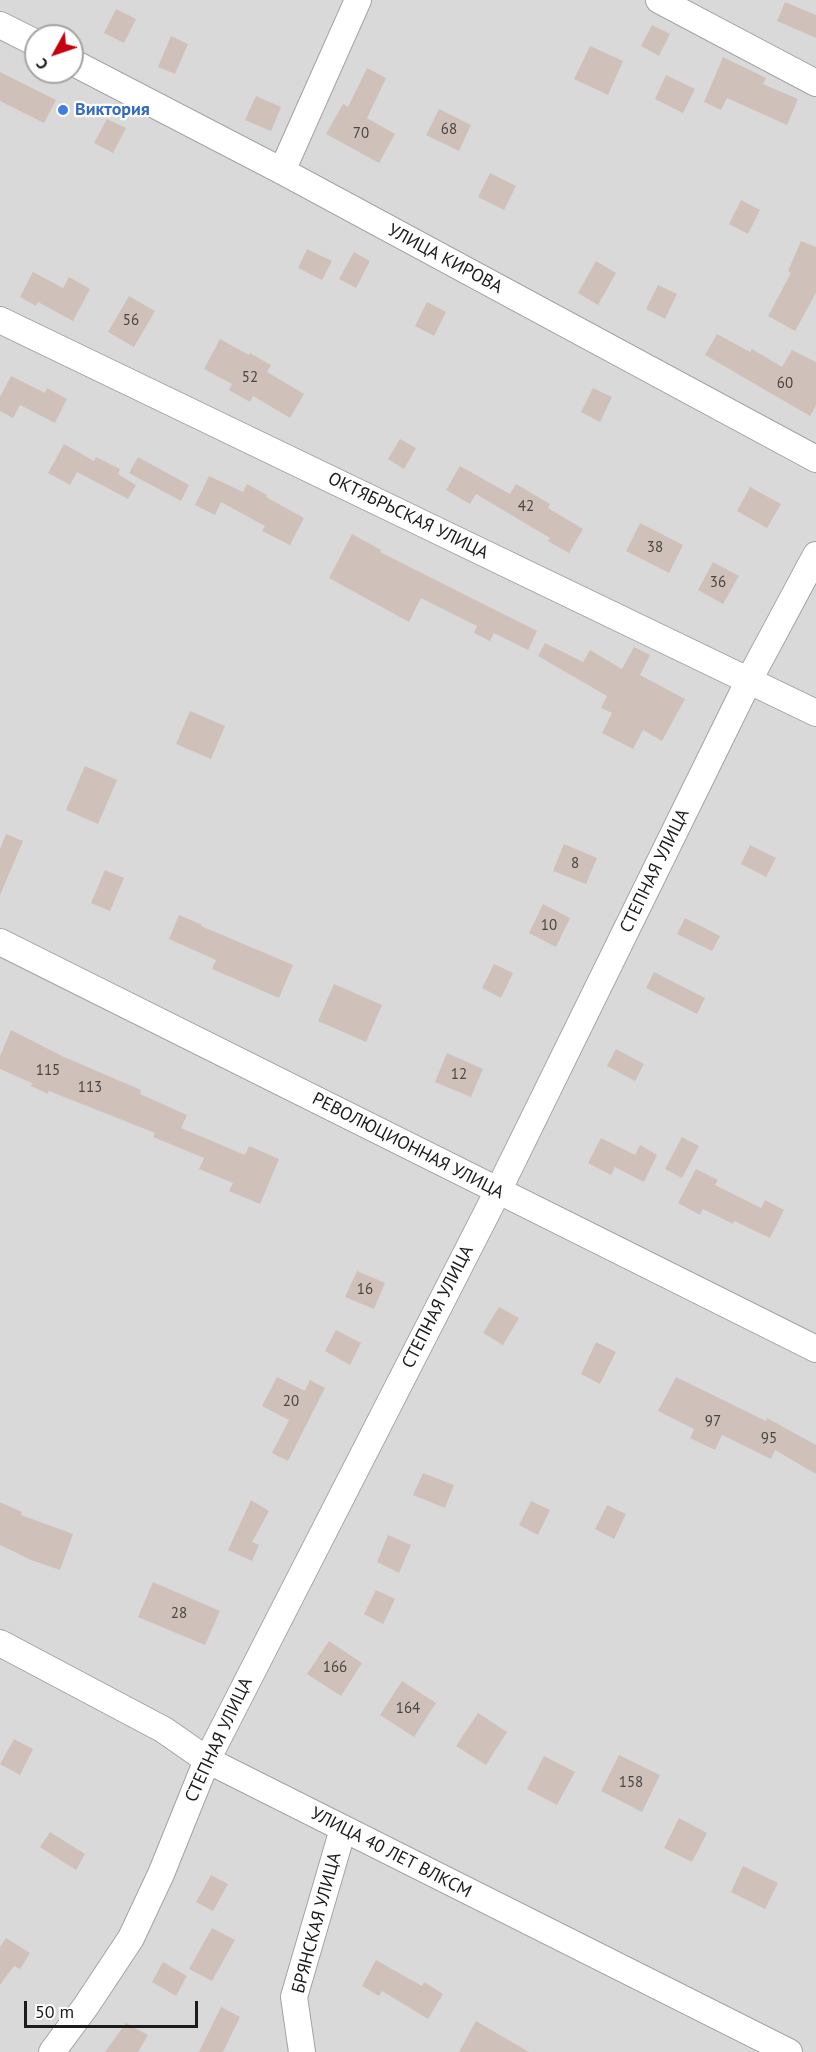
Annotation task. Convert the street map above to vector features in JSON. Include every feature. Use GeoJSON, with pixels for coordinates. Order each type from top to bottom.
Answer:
{"type":"FeatureCollection","features":[{"type":"Feature","properties":{"kind":"street"},"geometry":{"type":"LineString","coordinates":[[282,171],[358,0]]}},
{"type":"Feature","properties":{"kind":"street"},"geometry":{"type":"LineString","coordinates":[[659,0],[816,83]]}},
{"type":"Feature","properties":{"kind":"street"},"geometry":{"type":"LineString","coordinates":[[0,25],[24,37]]}},
{"type":"Feature","properties":{"kind":"street","name":"УЛИЦА КИРОВА"},"geometry":{"type":"LineString","coordinates":[[84,68],[282,171],[816,459]]}},
{"type":"Feature","properties":{"kind":"street","name":"ОКТЯБРЬСКАЯ УЛИЦА"},"geometry":{"type":"LineString","coordinates":[[0,320],[816,713]]}},
{"type":"Feature","properties":{"kind":"street","name":"СТЕПНАЯ УЛИЦА"},"geometry":{"type":"LineString","coordinates":[[52,2052],[131,1938],[161,1874],[207,1760],[498,1191],[749,680],[816,555]]}},
{"type":"Feature","properties":{"kind":"street","name":"РЕВОЛЮЦИОННАЯ УЛИЦА"},"geometry":{"type":"LineString","coordinates":[[0,942],[816,1349]]}},
{"type":"Feature","properties":{"kind":"street","name":"УЛИЦА 40 ЛЕТ ВЛКСМ"},"geometry":{"type":"LineString","coordinates":[[0,1643],[164,1730],[207,1760],[789,2052]]}},
{"type":"Feature","properties":{"kind":"street","name":"БРЯНСКАЯ УЛИЦА"},"geometry":{"type":"LineString","coordinates":[[302,2052],[294,1997],[343,1829]]}},
{"type":"Feature","properties":{"kind":"shaded area"},"geometry":{"type":"Polygon","coordinates":[[[0,0],[816,0],[816,2052],[0,2052],[0,0]]]}},
{"type":"Feature","properties":{"kind":"building"},"geometry":{"type":"Polygon","coordinates":[[[785,2],[816,15],[816,38],[777,21],[785,2]]]}},
{"type":"Feature","properties":{"kind":"building"},"geometry":{"type":"Polygon","coordinates":[[[116,9],[136,19],[124,43],[104,33],[116,9]]]}},
{"type":"Feature","properties":{"kind":"building"},"geometry":{"type":"Polygon","coordinates":[[[652,25],[670,34],[659,56],[641,46],[652,25]]]}},
{"type":"Feature","properties":{"kind":"building"},"geometry":{"type":"Polygon","coordinates":[[[171,36],[188,44],[175,74],[158,67],[171,36]]]}},
{"type":"Feature","properties":{"kind":"building"},"geometry":{"type":"Polygon","coordinates":[[[590,46],[623,61],[608,95],[574,79],[590,46]]]}},
{"type":"Feature","properties":{"kind":"building"},"geometry":{"type":"Polygon","coordinates":[[[723,57],[766,78],[763,84],[798,99],[787,125],[727,98],[721,110],[704,102],[723,57]]]}},
{"type":"Feature","properties":{"kind":"building"},"geometry":{"type":"Polygon","coordinates":[[[367,68],[386,78],[367,118],[395,134],[379,163],[326,134],[343,104],[348,107],[367,68]]]}},
{"type":"Feature","properties":{"kind":"building"},"geometry":{"type":"Polygon","coordinates":[[[0,72],[56,100],[44,123],[0,101],[0,72]]]}},
{"type":"Feature","properties":{"kind":"building"},"geometry":{"type":"Polygon","coordinates":[[[666,75],[695,89],[683,113],[655,99],[666,75]]]}},
{"type":"Feature","properties":{"kind":"building"},"geometry":{"type":"Polygon","coordinates":[[[256,96],[281,107],[271,131],[245,120],[256,96]]]}},
{"type":"Feature","properties":{"kind":"building"},"geometry":{"type":"Polygon","coordinates":[[[439,109],[471,125],[459,151],[426,135],[439,109]]]}},
{"type":"Feature","properties":{"kind":"building"},"geometry":{"type":"Polygon","coordinates":[[[107,119],[126,128],[113,153],[94,143],[107,119]]]}},
{"type":"Feature","properties":{"kind":"building"},"geometry":{"type":"Polygon","coordinates":[[[490,173],[516,186],[504,210],[478,197],[490,173]]]}},
{"type":"Feature","properties":{"kind":"building"},"geometry":{"type":"Polygon","coordinates":[[[741,200],[760,210],[748,234],[729,224],[741,200]]]}},
{"type":"Feature","properties":{"kind":"building"},"geometry":{"type":"Polygon","coordinates":[[[801,241],[816,247],[816,293],[795,331],[768,316],[791,273],[788,271],[801,241]]]}},
{"type":"Feature","properties":{"kind":"building"},"geometry":{"type":"Polygon","coordinates":[[[307,249],[332,261],[322,280],[298,268],[307,249]]]}},
{"type":"Feature","properties":{"kind":"building"},"geometry":{"type":"Polygon","coordinates":[[[354,252],[370,261],[356,288],[339,279],[354,252]]]}},
{"type":"Feature","properties":{"kind":"building"},"geometry":{"type":"Polygon","coordinates":[[[596,261],[616,273],[598,305],[578,293],[596,261]]]}},
{"type":"Feature","properties":{"kind":"building"},"geometry":{"type":"Polygon","coordinates":[[[33,272],[63,288],[69,277],[90,289],[73,321],[38,302],[36,306],[20,297],[33,272]]]}},
{"type":"Feature","properties":{"kind":"building"},"geometry":{"type":"Polygon","coordinates":[[[658,285],[677,294],[665,319],[646,309],[658,285]]]}},
{"type":"Feature","properties":{"kind":"building"},"geometry":{"type":"Polygon","coordinates":[[[129,296],[155,311],[134,347],[108,332],[129,296]]]}},
{"type":"Feature","properties":{"kind":"building"},"geometry":{"type":"Polygon","coordinates":[[[427,302],[446,312],[434,336],[415,326],[427,302]]]}},
{"type":"Feature","properties":{"kind":"building"},"geometry":{"type":"Polygon","coordinates":[[[717,334],[750,352],[752,349],[782,367],[792,350],[816,362],[816,406],[810,416],[705,355],[717,334]]]}},
{"type":"Feature","properties":{"kind":"building"},"geometry":{"type":"Polygon","coordinates":[[[220,339],[271,365],[267,372],[304,394],[290,418],[253,396],[250,402],[229,390],[232,384],[204,369],[220,339]]]}},
{"type":"Feature","properties":{"kind":"building"},"geometry":{"type":"Polygon","coordinates":[[[11,376],[45,393],[47,388],[67,399],[55,423],[20,405],[13,418],[0,411],[0,397],[11,376]]]}},
{"type":"Feature","properties":{"kind":"building"},"geometry":{"type":"Polygon","coordinates":[[[593,388],[612,397],[600,422],[581,412],[593,388]]]}},
{"type":"Feature","properties":{"kind":"building"},"geometry":{"type":"Polygon","coordinates":[[[400,439],[416,448],[404,469],[388,459],[400,439]]]}},
{"type":"Feature","properties":{"kind":"building"},"geometry":{"type":"Polygon","coordinates":[[[64,444],[94,461],[96,457],[120,469],[118,474],[136,485],[128,499],[77,472],[70,485],[48,473],[64,444]]]}},
{"type":"Feature","properties":{"kind":"building"},"geometry":{"type":"Polygon","coordinates":[[[138,457],[189,485],[181,501],[129,473],[138,457]]]}},
{"type":"Feature","properties":{"kind":"building"},"geometry":{"type":"Polygon","coordinates":[[[460,466],[510,494],[516,484],[550,504],[548,508],[583,529],[569,553],[548,541],[550,538],[476,494],[470,504],[446,490],[460,466]]]}},
{"type":"Feature","properties":{"kind":"building"},"geometry":{"type":"Polygon","coordinates":[[[209,476],[243,492],[247,484],[304,518],[290,545],[262,531],[265,526],[221,502],[215,515],[195,505],[209,476]]]}},
{"type":"Feature","properties":{"kind":"building"},"geometry":{"type":"Polygon","coordinates":[[[750,487],[781,504],[767,528],[737,511],[750,487]]]}},
{"type":"Feature","properties":{"kind":"building"},"geometry":{"type":"Polygon","coordinates":[[[640,523],[683,545],[669,573],[626,551],[640,523]]]}},
{"type":"Feature","properties":{"kind":"building"},"geometry":{"type":"Polygon","coordinates":[[[352,534],[381,550],[380,552],[537,631],[528,650],[494,633],[490,641],[474,633],[477,626],[421,598],[409,622],[329,578],[352,534]]]}},
{"type":"Feature","properties":{"kind":"building"},"geometry":{"type":"Polygon","coordinates":[[[713,562],[739,576],[723,604],[698,590],[713,562]]]}},
{"type":"Feature","properties":{"kind":"building"},"geometry":{"type":"Polygon","coordinates":[[[545,643],[583,662],[590,650],[622,669],[634,647],[650,655],[640,675],[685,699],[662,741],[643,730],[633,749],[602,733],[612,713],[601,708],[607,696],[538,656],[545,643]]]}},
{"type":"Feature","properties":{"kind":"building"},"geometry":{"type":"Polygon","coordinates":[[[190,711],[225,726],[211,759],[176,744],[190,711]]]}},
{"type":"Feature","properties":{"kind":"building"},"geometry":{"type":"Polygon","coordinates":[[[85,766],[117,780],[98,824],[66,810],[85,766]]]}},
{"type":"Feature","properties":{"kind":"building"},"geometry":{"type":"Polygon","coordinates":[[[6,834],[23,841],[0,895],[0,849],[6,834]]]}},
{"type":"Feature","properties":{"kind":"building"},"geometry":{"type":"Polygon","coordinates":[[[564,844],[597,858],[586,884],[553,871],[564,844]]]}},
{"type":"Feature","properties":{"kind":"building"},"geometry":{"type":"Polygon","coordinates":[[[750,845],[776,858],[766,877],[741,864],[750,845]]]}},
{"type":"Feature","properties":{"kind":"building"},"geometry":{"type":"Polygon","coordinates":[[[105,870],[124,878],[110,911],[91,903],[105,870]]]}},
{"type":"Feature","properties":{"kind":"building"},"geometry":{"type":"Polygon","coordinates":[[[543,904],[570,918],[556,947],[529,933],[543,904]]]}},
{"type":"Feature","properties":{"kind":"building"},"geometry":{"type":"Polygon","coordinates":[[[179,915],[293,965],[279,998],[212,969],[216,960],[169,939],[179,915]]]}},
{"type":"Feature","properties":{"kind":"building"},"geometry":{"type":"Polygon","coordinates":[[[685,918],[720,936],[712,951],[677,934],[685,918]]]}},
{"type":"Feature","properties":{"kind":"building"},"geometry":{"type":"Polygon","coordinates":[[[494,964],[513,973],[501,998],[482,988],[494,964]]]}},
{"type":"Feature","properties":{"kind":"building"},"geometry":{"type":"Polygon","coordinates":[[[654,972],[705,998],[697,1014],[646,988],[654,972]]]}},
{"type":"Feature","properties":{"kind":"building"},"geometry":{"type":"Polygon","coordinates":[[[334,984],[382,1005],[366,1042],[318,1021],[334,984]]]}},
{"type":"Feature","properties":{"kind":"building"},"geometry":{"type":"Polygon","coordinates":[[[11,1030],[64,1057],[141,1090],[140,1094],[187,1115],[181,1128],[245,1155],[249,1146],[279,1159],[260,1204],[229,1191],[233,1183],[199,1169],[204,1158],[153,1137],[155,1133],[49,1091],[48,1094],[31,1086],[32,1083],[0,1069],[0,1056],[11,1030]]]}},
{"type":"Feature","properties":{"kind":"building"},"geometry":{"type":"Polygon","coordinates":[[[616,1049],[644,1064],[635,1081],[607,1066],[616,1049]]]}},
{"type":"Feature","properties":{"kind":"building"},"geometry":{"type":"Polygon","coordinates":[[[447,1053],[483,1069],[471,1097],[435,1082],[447,1053]]]}},
{"type":"Feature","properties":{"kind":"building"},"geometry":{"type":"Polygon","coordinates":[[[682,1137],[699,1146],[682,1178],[665,1169],[682,1137]]]}},
{"type":"Feature","properties":{"kind":"building"},"geometry":{"type":"Polygon","coordinates":[[[601,1138],[635,1155],[640,1145],[657,1155],[644,1182],[615,1167],[611,1175],[588,1163],[601,1138]]]}},
{"type":"Feature","properties":{"kind":"building"},"geometry":{"type":"Polygon","coordinates":[[[696,1169],[718,1180],[715,1185],[761,1208],[765,1200],[784,1210],[770,1238],[734,1221],[733,1224],[703,1209],[700,1215],[678,1203],[696,1169]]]}},
{"type":"Feature","properties":{"kind":"building"},"geometry":{"type":"Polygon","coordinates":[[[357,1271],[385,1283],[374,1309],[345,1297],[357,1271]]]}},
{"type":"Feature","properties":{"kind":"building"},"geometry":{"type":"Polygon","coordinates":[[[499,1307],[519,1318],[503,1345],[483,1333],[499,1307]]]}},
{"type":"Feature","properties":{"kind":"building"},"geometry":{"type":"Polygon","coordinates":[[[336,1330],[361,1343],[350,1365],[325,1351],[336,1330]]]}},
{"type":"Feature","properties":{"kind":"building"},"geometry":{"type":"Polygon","coordinates":[[[596,1342],[616,1352],[600,1384],[581,1374],[596,1342]]]}},
{"type":"Feature","properties":{"kind":"building"},"geometry":{"type":"Polygon","coordinates":[[[277,1377],[305,1391],[310,1380],[325,1388],[288,1461],[272,1453],[289,1420],[262,1406],[277,1377]]]}},
{"type":"Feature","properties":{"kind":"building"},"geometry":{"type":"Polygon","coordinates":[[[676,1377],[766,1421],[767,1418],[816,1445],[816,1474],[775,1450],[771,1459],[722,1435],[715,1450],[690,1438],[694,1429],[658,1411],[676,1377]]]}},
{"type":"Feature","properties":{"kind":"building"},"geometry":{"type":"Polygon","coordinates":[[[423,1473],[454,1485],[445,1508],[413,1495],[423,1473]]]}},
{"type":"Feature","properties":{"kind":"building"},"geometry":{"type":"Polygon","coordinates":[[[251,1500],[269,1511],[252,1542],[259,1545],[252,1561],[228,1550],[251,1500]]]}},
{"type":"Feature","properties":{"kind":"building"},"geometry":{"type":"Polygon","coordinates":[[[531,1501],[550,1510],[538,1535],[519,1525],[531,1501]]]}},
{"type":"Feature","properties":{"kind":"building"},"geometry":{"type":"Polygon","coordinates":[[[0,1502],[22,1512],[21,1515],[73,1534],[60,1570],[31,1560],[0,1545],[0,1502]]]}},
{"type":"Feature","properties":{"kind":"building"},"geometry":{"type":"Polygon","coordinates":[[[607,1505],[626,1514],[614,1539],[595,1529],[607,1505]]]}},
{"type":"Feature","properties":{"kind":"building"},"geometry":{"type":"Polygon","coordinates":[[[388,1535],[411,1545],[399,1573],[377,1562],[388,1535]]]}},
{"type":"Feature","properties":{"kind":"building"},"geometry":{"type":"Polygon","coordinates":[[[153,1582],[220,1611],[205,1645],[138,1617],[153,1582]]]}},
{"type":"Feature","properties":{"kind":"building"},"geometry":{"type":"Polygon","coordinates":[[[376,1590],[395,1599],[383,1624],[364,1614],[376,1590]]]}},
{"type":"Feature","properties":{"kind":"building"},"geometry":{"type":"Polygon","coordinates":[[[329,1641],[362,1663],[341,1696],[307,1674],[329,1641]]]}},
{"type":"Feature","properties":{"kind":"building"},"geometry":{"type":"Polygon","coordinates":[[[402,1681],[436,1703],[414,1737],[380,1715],[402,1681]]]}},
{"type":"Feature","properties":{"kind":"building"},"geometry":{"type":"Polygon","coordinates":[[[478,1713],[507,1732],[486,1765],[456,1746],[478,1713]]]}},
{"type":"Feature","properties":{"kind":"building"},"geometry":{"type":"Polygon","coordinates":[[[14,1739],[33,1749],[20,1775],[0,1764],[14,1739]]]}},
{"type":"Feature","properties":{"kind":"building"},"geometry":{"type":"Polygon","coordinates":[[[619,1755],[660,1775],[642,1812],[601,1791],[619,1755]]]}},
{"type":"Feature","properties":{"kind":"building"},"geometry":{"type":"Polygon","coordinates":[[[544,1756],[575,1772],[557,1805],[527,1789],[544,1756]]]}},
{"type":"Feature","properties":{"kind":"building"},"geometry":{"type":"Polygon","coordinates":[[[679,1818],[707,1833],[692,1862],[664,1848],[679,1818]]]}},
{"type":"Feature","properties":{"kind":"building"},"geometry":{"type":"Polygon","coordinates":[[[50,1832],[85,1854],[76,1870],[40,1847],[50,1832]]]}},
{"type":"Feature","properties":{"kind":"building"},"geometry":{"type":"Polygon","coordinates":[[[743,1866],[778,1883],[765,1909],[731,1892],[743,1866]]]}},
{"type":"Feature","properties":{"kind":"building"},"geometry":{"type":"Polygon","coordinates":[[[211,1875],[228,1884],[213,1911],[196,1902],[211,1875]]]}},
{"type":"Feature","properties":{"kind":"building"},"geometry":{"type":"Polygon","coordinates":[[[212,1928],[235,1940],[212,1981],[189,1969],[212,1928]]]}},
{"type":"Feature","properties":{"kind":"building"},"geometry":{"type":"Polygon","coordinates":[[[6,1938],[30,1953],[20,1969],[14,1966],[0,1985],[0,1947],[6,1938]]]}},
{"type":"Feature","properties":{"kind":"building"},"geometry":{"type":"Polygon","coordinates":[[[376,1960],[422,1986],[424,1982],[443,1994],[428,2019],[382,1991],[379,1996],[362,1986],[376,1960]]]}},
{"type":"Feature","properties":{"kind":"building"},"geometry":{"type":"Polygon","coordinates":[[[163,1962],[187,1976],[176,1996],[152,1982],[163,1962]]]}},
{"type":"Feature","properties":{"kind":"building"},"geometry":{"type":"Polygon","coordinates":[[[221,2007],[240,2017],[223,2052],[199,2052],[221,2007]]]}},
{"type":"Feature","properties":{"kind":"building"},"geometry":{"type":"Polygon","coordinates":[[[476,2021],[529,2052],[459,2052],[476,2021]]]}},
{"type":"Feature","properties":{"kind":"building"},"geometry":{"type":"Polygon","coordinates":[[[126,2023],[148,2035],[138,2052],[105,2052],[126,2023]]]}},
{"type":"Feature","properties":{"kind":"place","name":"Виктория"},"geometry":{"type":"Point","coordinates":[63,110]}}]}
